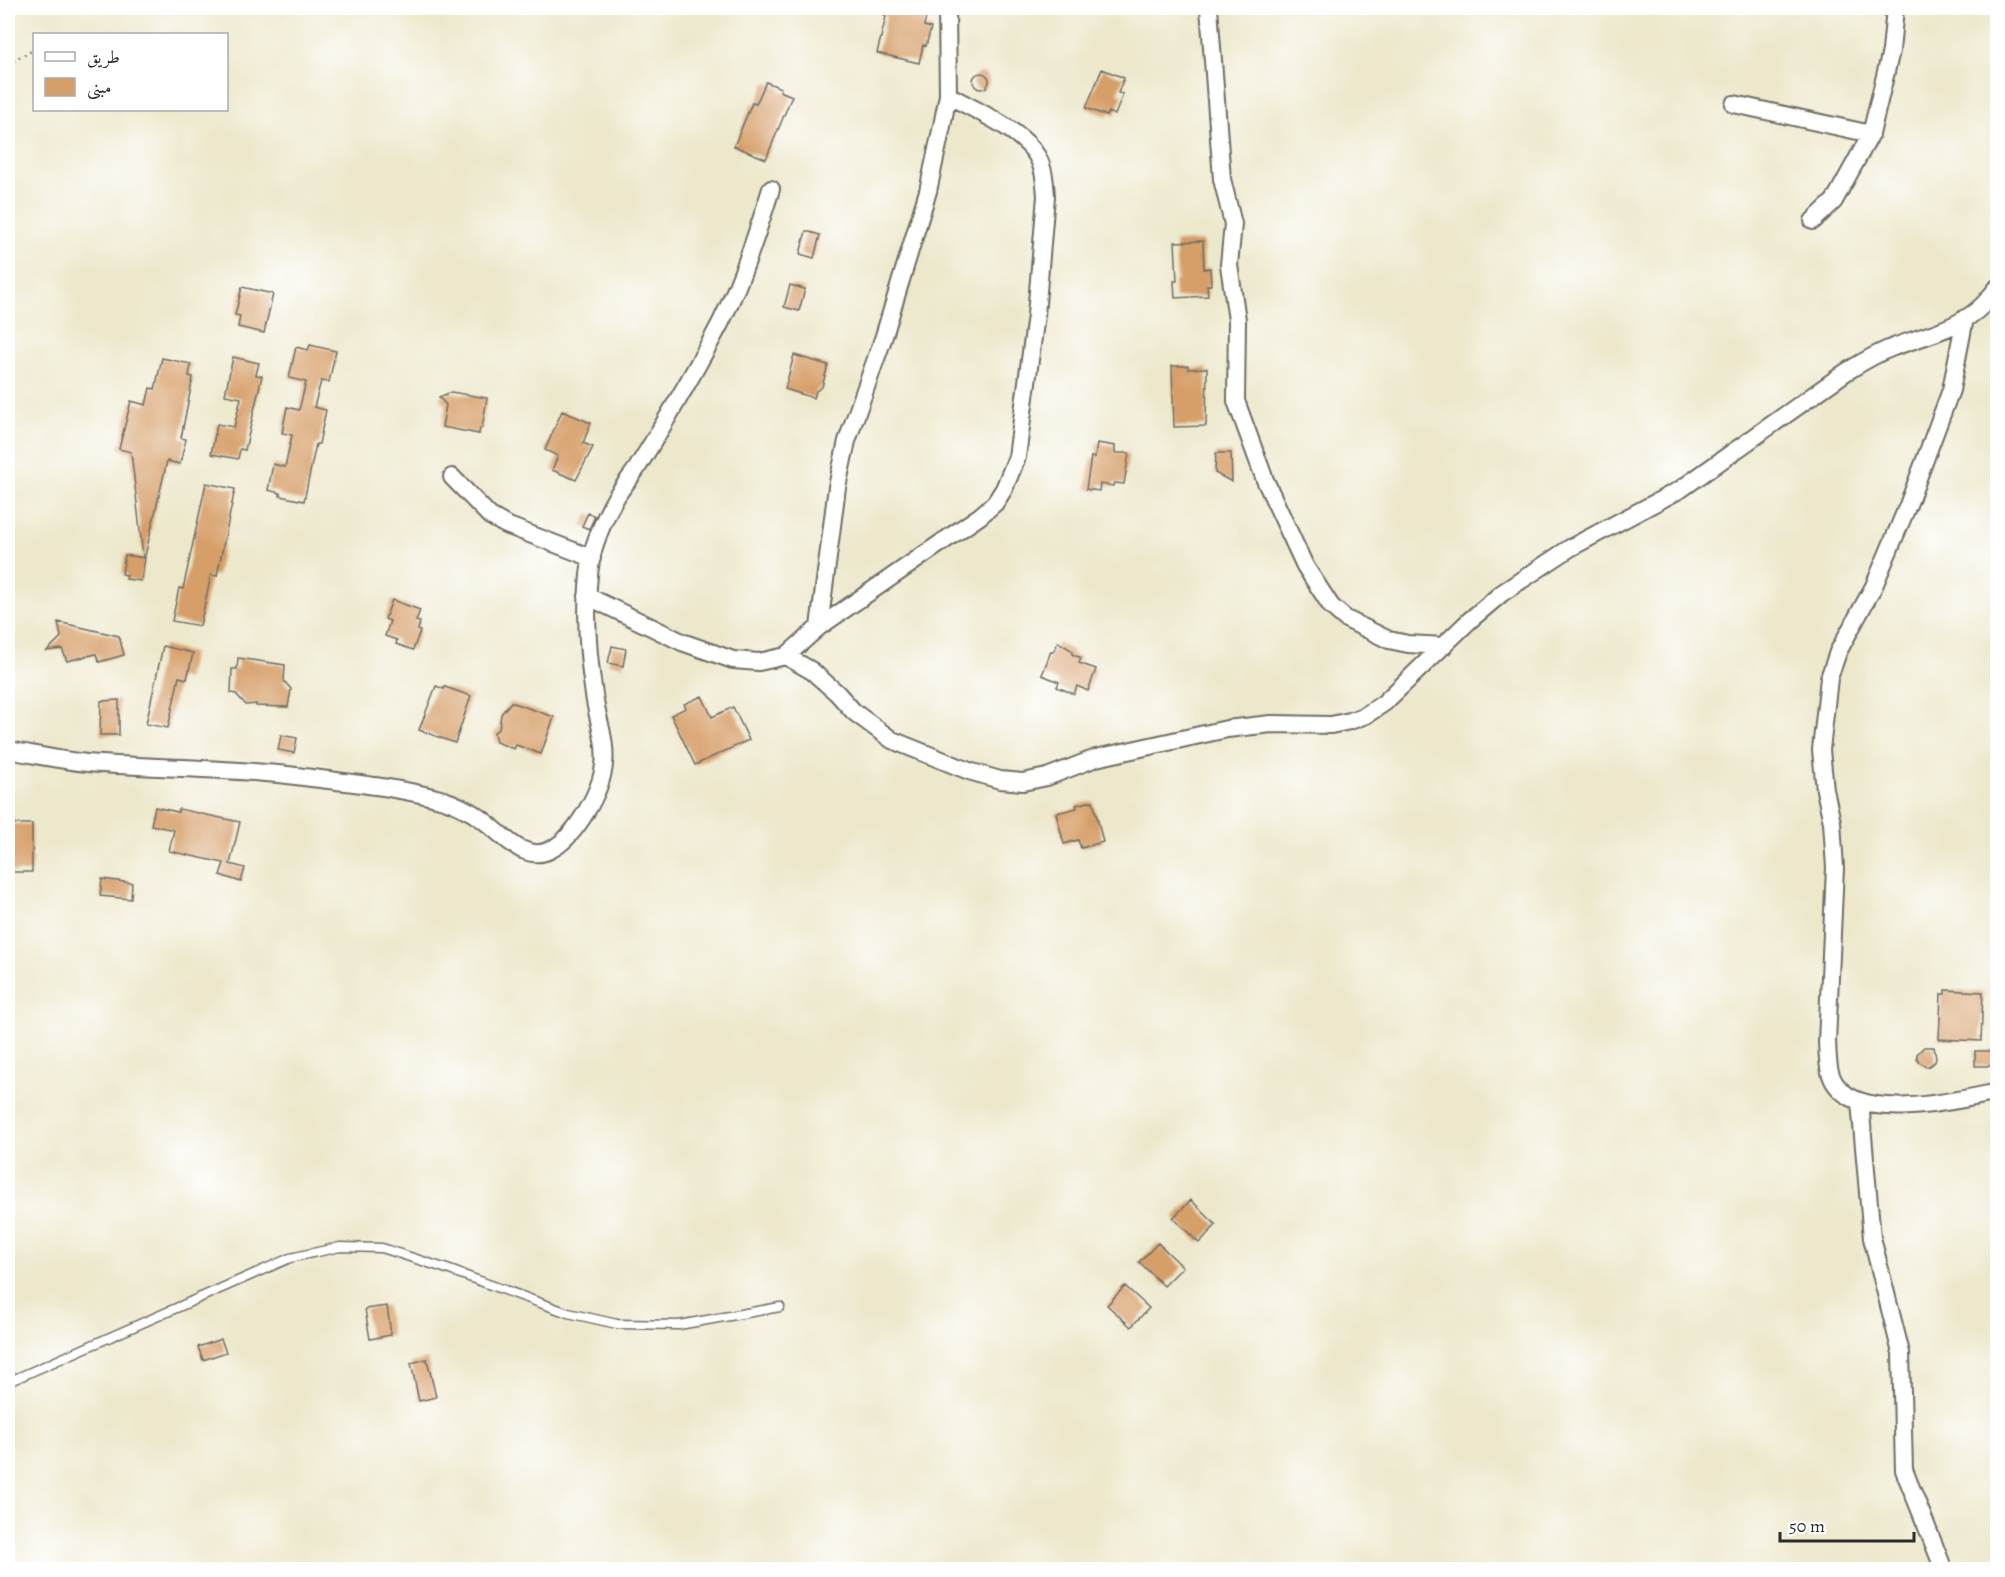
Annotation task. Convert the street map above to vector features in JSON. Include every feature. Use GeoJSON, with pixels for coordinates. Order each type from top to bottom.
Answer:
{"type":"FeatureCollection","features":[{"type":"Feature","properties":{"kind":"street"},"geometry":{"type":"LineString","coordinates":[[819,627],[835,497],[847,441],[884,336],[928,191],[948,95],[947,8]]}},
{"type":"Feature","properties":{"kind":"street"},"geometry":{"type":"LineString","coordinates":[[1209,8],[1222,179],[1233,224],[1229,265],[1237,320],[1236,401],[1264,480],[1305,566],[1331,606],[1346,619],[1389,640],[1408,644],[1444,646]]}},
{"type":"Feature","properties":{"kind":"street"},"geometry":{"type":"LineString","coordinates":[[1813,221],[1834,201],[1871,134],[1891,51],[1895,8]]}},
{"type":"Feature","properties":{"kind":"street"},"geometry":{"type":"LineString","coordinates":[[587,596],[682,642],[734,660],[759,662],[786,656],[819,627],[905,570],[995,503],[1004,489],[1017,458],[1036,315],[1046,196],[1045,179],[1037,156],[1020,138],[948,95]]}},
{"type":"Feature","properties":{"kind":"street"},"geometry":{"type":"LineString","coordinates":[[1734,104],[1871,134]]}},
{"type":"Feature","properties":{"kind":"street"},"geometry":{"type":"LineString","coordinates":[[8,750],[32,756],[101,764],[267,773],[401,789],[455,804],[479,817],[515,846],[529,852],[542,854],[553,849],[566,839],[595,796],[604,766],[605,754],[590,665],[587,596],[596,540],[617,495],[635,471],[714,336],[756,235],[771,189]]}},
{"type":"Feature","properties":{"kind":"street"},"geometry":{"type":"LineString","coordinates":[[786,656],[812,671],[854,712],[892,740],[969,771],[1000,780],[1023,782],[1047,777],[1096,758],[1227,729],[1271,724],[1331,725],[1350,721],[1366,715],[1384,703],[1470,620],[1522,579],[1570,548],[1681,489],[1846,372],[1890,348],[1926,336],[1965,318],[1982,306],[1998,287]]}},
{"type":"Feature","properties":{"kind":"street"},"geometry":{"type":"LineString","coordinates":[[1965,318],[1951,390],[1908,505],[1874,585],[1838,652],[1829,678],[1821,750],[1825,790],[1832,822],[1835,868],[1827,1022],[1829,1068],[1836,1085],[1846,1095],[1860,1102],[1913,1107],[1944,1104],[1998,1092]]}},
{"type":"Feature","properties":{"kind":"street"},"geometry":{"type":"LineString","coordinates":[[452,477],[490,516],[506,525],[592,558]]}},
{"type":"Feature","properties":{"kind":"street"},"geometry":{"type":"LineString","coordinates":[[1860,1102],[1872,1238],[1901,1353],[1904,1470],[1944,1569]]}},
{"type":"Feature","properties":{"kind":"lane"},"geometry":{"type":"LineString","coordinates":[[8,1382],[290,1258],[340,1246],[382,1248],[567,1313],[617,1324],[679,1325],[780,1307]]}},
{"type":"Feature","properties":{"kind":"path"},"geometry":{"type":"LineString","coordinates":[[8,63],[33,50]]}},
{"type":"Feature","properties":{"kind":"building"},"geometry":{"type":"Polygon","coordinates":[[[879,8],[928,8],[924,26],[931,28],[926,46],[923,45],[919,63],[877,53],[886,17],[879,8]]]}},
{"type":"Feature","properties":{"kind":"building"},"geometry":{"type":"Polygon","coordinates":[[[1102,69],[1124,78],[1118,93],[1123,94],[1115,115],[1109,112],[1107,116],[1086,108],[1102,69]]]}},
{"type":"Feature","properties":{"kind":"building"},"geometry":{"type":"Polygon","coordinates":[[[981,73],[989,81],[981,89],[973,81],[981,73]]]}},
{"type":"Feature","properties":{"kind":"building"},"geometry":{"type":"Polygon","coordinates":[[[766,82],[781,88],[780,91],[792,96],[766,159],[734,146],[752,103],[756,104],[766,82]]]}},
{"type":"Feature","properties":{"kind":"building"},"geometry":{"type":"Polygon","coordinates":[[[806,231],[820,235],[814,258],[800,254],[806,231]]]}},
{"type":"Feature","properties":{"kind":"building"},"geometry":{"type":"Polygon","coordinates":[[[1203,241],[1204,269],[1210,268],[1211,285],[1207,285],[1208,296],[1175,298],[1174,281],[1177,281],[1175,242],[1203,241]]]}},
{"type":"Feature","properties":{"kind":"building"},"geometry":{"type":"Polygon","coordinates":[[[790,285],[805,289],[799,311],[784,307],[790,285]]]}},
{"type":"Feature","properties":{"kind":"building"},"geometry":{"type":"Polygon","coordinates":[[[242,287],[273,294],[264,333],[238,327],[240,316],[235,315],[242,287]]]}},
{"type":"Feature","properties":{"kind":"building"},"geometry":{"type":"Polygon","coordinates":[[[310,345],[336,351],[329,382],[321,381],[314,407],[326,410],[304,501],[280,496],[280,493],[268,490],[273,464],[285,467],[292,435],[282,433],[287,407],[299,410],[306,382],[289,378],[296,347],[308,350],[310,345]]]}},
{"type":"Feature","properties":{"kind":"building"},"geometry":{"type":"Polygon","coordinates":[[[794,355],[828,365],[822,387],[816,391],[814,398],[785,389],[794,355]]]}},
{"type":"Feature","properties":{"kind":"building"},"geometry":{"type":"Polygon","coordinates":[[[233,357],[259,363],[256,375],[262,376],[245,450],[240,449],[238,459],[211,454],[217,424],[234,427],[241,398],[225,395],[233,357]]]}},
{"type":"Feature","properties":{"kind":"building"},"geometry":{"type":"Polygon","coordinates":[[[162,358],[191,364],[189,376],[193,377],[181,438],[186,439],[180,464],[167,461],[145,556],[143,556],[131,452],[119,449],[131,401],[146,405],[150,388],[155,389],[162,358]]]}},
{"type":"Feature","properties":{"kind":"building"},"geometry":{"type":"Polygon","coordinates":[[[1172,366],[1188,366],[1188,369],[1207,368],[1206,426],[1174,427],[1172,366]]]}},
{"type":"Feature","properties":{"kind":"building"},"geometry":{"type":"Polygon","coordinates":[[[451,392],[487,398],[479,434],[442,427],[446,405],[439,397],[451,392]]]}},
{"type":"Feature","properties":{"kind":"building"},"geometry":{"type":"Polygon","coordinates":[[[562,411],[591,423],[583,443],[593,447],[576,480],[552,470],[558,456],[545,450],[562,411]]]}},
{"type":"Feature","properties":{"kind":"building"},"geometry":{"type":"Polygon","coordinates":[[[1097,443],[1115,446],[1115,453],[1129,453],[1124,484],[1114,483],[1113,486],[1100,484],[1099,491],[1086,489],[1091,457],[1095,458],[1097,443]]]}},
{"type":"Feature","properties":{"kind":"building"},"geometry":{"type":"Polygon","coordinates":[[[1216,453],[1231,453],[1232,482],[1215,473],[1216,453]]]}},
{"type":"Feature","properties":{"kind":"building"},"geometry":{"type":"Polygon","coordinates":[[[206,483],[235,489],[217,576],[211,575],[200,626],[172,621],[179,588],[183,589],[206,483]]]}},
{"type":"Feature","properties":{"kind":"building"},"geometry":{"type":"Polygon","coordinates":[[[588,513],[595,516],[589,529],[582,526],[588,513]]]}},
{"type":"Feature","properties":{"kind":"building"},"geometry":{"type":"Polygon","coordinates":[[[125,555],[145,558],[141,581],[126,579],[127,575],[122,574],[125,555]]]}},
{"type":"Feature","properties":{"kind":"building"},"geometry":{"type":"Polygon","coordinates":[[[392,600],[420,610],[416,621],[420,622],[418,630],[420,631],[413,650],[396,644],[397,640],[385,636],[390,621],[385,619],[392,600]]]}},
{"type":"Feature","properties":{"kind":"building"},"geometry":{"type":"Polygon","coordinates":[[[58,622],[119,636],[124,655],[99,662],[96,654],[67,661],[62,649],[47,651],[61,637],[58,622]]]}},
{"type":"Feature","properties":{"kind":"building"},"geometry":{"type":"Polygon","coordinates":[[[1058,642],[1073,651],[1072,654],[1081,658],[1079,663],[1096,669],[1088,691],[1077,686],[1074,694],[1057,687],[1059,682],[1042,675],[1051,651],[1053,652],[1058,642]]]}},
{"type":"Feature","properties":{"kind":"building"},"geometry":{"type":"Polygon","coordinates":[[[163,646],[193,653],[187,679],[179,677],[168,728],[146,724],[163,646]]]}},
{"type":"Feature","properties":{"kind":"building"},"geometry":{"type":"Polygon","coordinates":[[[612,646],[626,649],[623,666],[608,663],[612,646]]]}},
{"type":"Feature","properties":{"kind":"building"},"geometry":{"type":"Polygon","coordinates":[[[238,658],[285,665],[284,681],[291,689],[288,707],[246,705],[236,694],[231,693],[232,669],[237,669],[238,658]]]}},
{"type":"Feature","properties":{"kind":"building"},"geometry":{"type":"Polygon","coordinates":[[[436,686],[471,696],[455,743],[419,730],[436,686]]]}},
{"type":"Feature","properties":{"kind":"building"},"geometry":{"type":"Polygon","coordinates":[[[702,696],[712,717],[733,707],[749,740],[695,765],[671,715],[686,708],[684,704],[702,696]]]}},
{"type":"Feature","properties":{"kind":"building"},"geometry":{"type":"Polygon","coordinates":[[[119,700],[119,735],[100,735],[101,701],[119,700]]]}},
{"type":"Feature","properties":{"kind":"building"},"geometry":{"type":"Polygon","coordinates":[[[511,702],[554,717],[541,754],[516,745],[514,749],[496,742],[494,732],[499,729],[501,714],[511,702]]]}},
{"type":"Feature","properties":{"kind":"building"},"geometry":{"type":"Polygon","coordinates":[[[281,735],[297,738],[294,753],[278,750],[281,735]]]}},
{"type":"Feature","properties":{"kind":"building"},"geometry":{"type":"Polygon","coordinates":[[[1093,801],[1103,842],[1081,848],[1078,840],[1064,844],[1056,813],[1093,801]]]}},
{"type":"Feature","properties":{"kind":"building"},"geometry":{"type":"Polygon","coordinates":[[[155,807],[178,812],[179,809],[240,822],[230,864],[245,868],[241,882],[220,875],[224,863],[169,851],[174,830],[151,825],[155,807]]]}},
{"type":"Feature","properties":{"kind":"building"},"geometry":{"type":"Polygon","coordinates":[[[8,824],[32,824],[32,872],[8,872],[8,824]]]}},
{"type":"Feature","properties":{"kind":"building"},"geometry":{"type":"Polygon","coordinates":[[[102,879],[132,883],[131,899],[100,896],[102,879]]]}},
{"type":"Feature","properties":{"kind":"building"},"geometry":{"type":"Polygon","coordinates":[[[1945,990],[1983,992],[1981,1041],[1939,1039],[1941,994],[1945,994],[1945,990]]]}},
{"type":"Feature","properties":{"kind":"building"},"geometry":{"type":"Polygon","coordinates":[[[1924,1047],[1934,1047],[1936,1058],[1935,1062],[1927,1067],[1917,1058],[1917,1054],[1924,1047]]]}},
{"type":"Feature","properties":{"kind":"building"},"geometry":{"type":"Polygon","coordinates":[[[1975,1051],[1993,1051],[1993,1066],[1975,1066],[1975,1051]]]}},
{"type":"Feature","properties":{"kind":"building"},"geometry":{"type":"Polygon","coordinates":[[[1191,1200],[1216,1225],[1199,1243],[1173,1218],[1191,1200]]]}},
{"type":"Feature","properties":{"kind":"building"},"geometry":{"type":"Polygon","coordinates":[[[1158,1243],[1183,1267],[1164,1286],[1139,1262],[1158,1243]]]}},
{"type":"Feature","properties":{"kind":"building"},"geometry":{"type":"Polygon","coordinates":[[[1125,1286],[1149,1308],[1131,1327],[1107,1305],[1125,1286]]]}},
{"type":"Feature","properties":{"kind":"building"},"geometry":{"type":"Polygon","coordinates":[[[387,1306],[391,1335],[370,1339],[365,1309],[387,1306]]]}},
{"type":"Feature","properties":{"kind":"building"},"geometry":{"type":"Polygon","coordinates":[[[221,1339],[226,1352],[203,1360],[198,1347],[221,1339]]]}},
{"type":"Feature","properties":{"kind":"building"},"geometry":{"type":"Polygon","coordinates":[[[427,1359],[436,1397],[419,1401],[411,1363],[427,1359]]]}}]}
